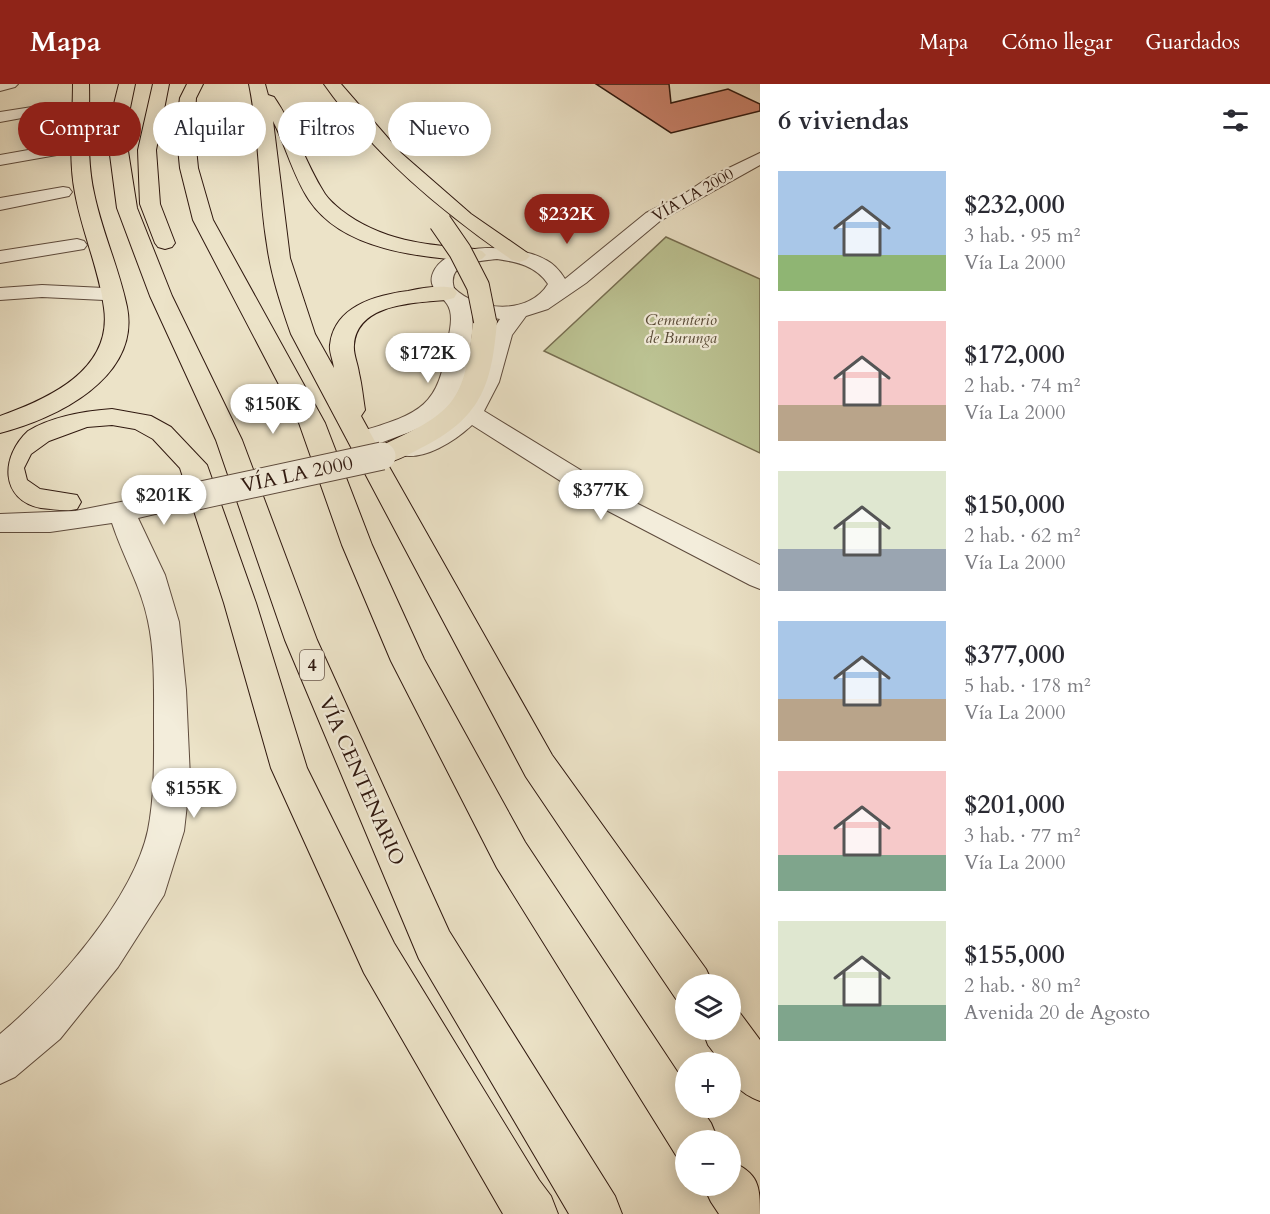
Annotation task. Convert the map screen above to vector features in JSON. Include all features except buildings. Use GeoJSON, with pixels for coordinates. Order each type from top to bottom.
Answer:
{"type":"FeatureCollection","features":[{"type":"Feature","properties":{"kind":"highway"},"geometry":{"type":"LineString","coordinates":[[81,84],[82,102]]}},
{"type":"Feature","properties":{"kind":"highway"},"geometry":{"type":"LineString","coordinates":[[86,102],[97,84]]}},
{"type":"Feature","properties":{"kind":"highway","name":"VÍA CENTENARIO"},"geometry":{"type":"LineString","coordinates":[[127,84],[116,132],[128,208],[161,296],[229,440],[301,640],[434,945],[597,1214]]}},
{"type":"Feature","properties":{"kind":"highway"},"geometry":{"type":"LineString","coordinates":[[160,84],[147,150],[150,204],[173,264]]}},
{"type":"Feature","properties":{"kind":"highway"},"geometry":{"type":"LineString","coordinates":[[195,84],[188,98],[185,128],[189,168],[203,220],[312,423],[357,545],[408,661],[511,855],[688,1130]]}},
{"type":"Feature","properties":{"kind":"highway"},"geometry":{"type":"LineString","coordinates":[[332,84],[347,120],[378,159],[430,213],[460,251],[478,286],[485,321],[484,347],[474,392],[453,420],[421,438],[368,441]]}},
{"type":"Feature","properties":{"kind":"highway"},"geometry":{"type":"LineString","coordinates":[[332,84],[395,157],[464,218],[529,259]]}},
{"type":"Feature","properties":{"kind":"highway"},"geometry":{"type":"LineString","coordinates":[[257,85],[279,115],[317,198],[342,222],[379,241],[415,250],[475,255]]}},
{"type":"Feature","properties":{"kind":"highway"},"geometry":{"type":"LineString","coordinates":[[257,85],[269,150],[275,232],[283,277],[303,334],[368,441],[540,766],[684,974]]}},
{"type":"Feature","properties":{"kind":"highway"},"geometry":{"type":"LineString","coordinates":[[10,429],[58,403],[93,375],[110,354],[118,327],[116,309],[82,177],[80,156]]}},
{"type":"Feature","properties":{"kind":"highway"},"geometry":{"type":"LineString","coordinates":[[368,441],[342,348],[344,334],[354,319],[367,309],[387,301],[452,297]]}},
{"type":"Feature","properties":{"kind":"highway"},"geometry":{"type":"LineString","coordinates":[[188,306],[229,440]]}},
{"type":"Feature","properties":{"kind":"highway"},"geometry":{"type":"LineString","coordinates":[[10,429],[83,418],[112,417],[142,422],[162,433],[193,465],[240,603],[289,768],[379,958],[521,1198],[533,1214]]}},
{"type":"Feature","properties":{"kind":"highway"},"geometry":{"type":"LineString","coordinates":[[10,429],[20,449],[10,468],[14,484],[33,497],[67,502]]}},
{"type":"Feature","properties":{"kind":"highway"},"geometry":{"type":"LineString","coordinates":[[732,1040],[760,1078]]}},
{"type":"Feature","properties":{"kind":"highway"},"geometry":{"type":"LineString","coordinates":[[736,1196],[750,1214]]}},
{"type":"Feature","properties":{"kind":"street"},"geometry":{"type":"LineString","coordinates":[[0,86],[10,84]]}},
{"type":"Feature","properties":{"kind":"street"},"geometry":{"type":"LineString","coordinates":[[0,117],[18,114]]}},
{"type":"Feature","properties":{"kind":"street"},"geometry":{"type":"LineString","coordinates":[[0,160],[23,156]]}},
{"type":"Feature","properties":{"kind":"street","name":"VÍA LA 2000"},"geometry":{"type":"LineString","coordinates":[[368,441],[423,445],[457,427],[469,413],[487,384],[499,336],[519,311],[540,306],[579,279],[653,218],[760,158]]}},
{"type":"Feature","properties":{"kind":"street"},"geometry":{"type":"LineString","coordinates":[[0,204],[63,192]]}},
{"type":"Feature","properties":{"kind":"street"},"geometry":{"type":"LineString","coordinates":[[0,257],[77,245]]}},
{"type":"Feature","properties":{"kind":"street","name":"VÍA LA 2000"},"geometry":{"type":"LineString","coordinates":[[0,523],[69,521],[122,513],[193,486],[368,441],[414,423],[441,405],[457,372],[464,316],[441,284],[442,274],[449,266],[475,255],[497,253],[529,259],[585,264],[601,259]]}},
{"type":"Feature","properties":{"kind":"street"},"geometry":{"type":"LineString","coordinates":[[529,259],[552,272],[558,284],[554,296]]}},
{"type":"Feature","properties":{"kind":"street"},"geometry":{"type":"LineString","coordinates":[[0,294],[42,291],[104,294]]}},
{"type":"Feature","properties":{"kind":"street"},"geometry":{"type":"LineString","coordinates":[[452,297],[486,310],[519,311]]}},
{"type":"Feature","properties":{"kind":"street"},"geometry":{"type":"LineString","coordinates":[[469,413],[618,505],[760,578]]}},
{"type":"Feature","properties":{"kind":"street","name":"VÍA LA 2000"},"geometry":{"type":"LineString","coordinates":[[0,505],[67,502],[193,486]]}},
{"type":"Feature","properties":{"kind":"street"},"geometry":{"type":"LineString","coordinates":[[0,1062],[45,1024],[104,953],[150,882],[165,831],[172,778],[170,690],[164,622],[150,575],[131,538],[122,513]]}},
{"type":"Feature","properties":{"kind":"green space","name":"Cementerio de Burunga"},"geometry":{"type":"Polygon","coordinates":[[[666,237],[760,279],[760,453],[544,351],[666,237]]]}}]}
